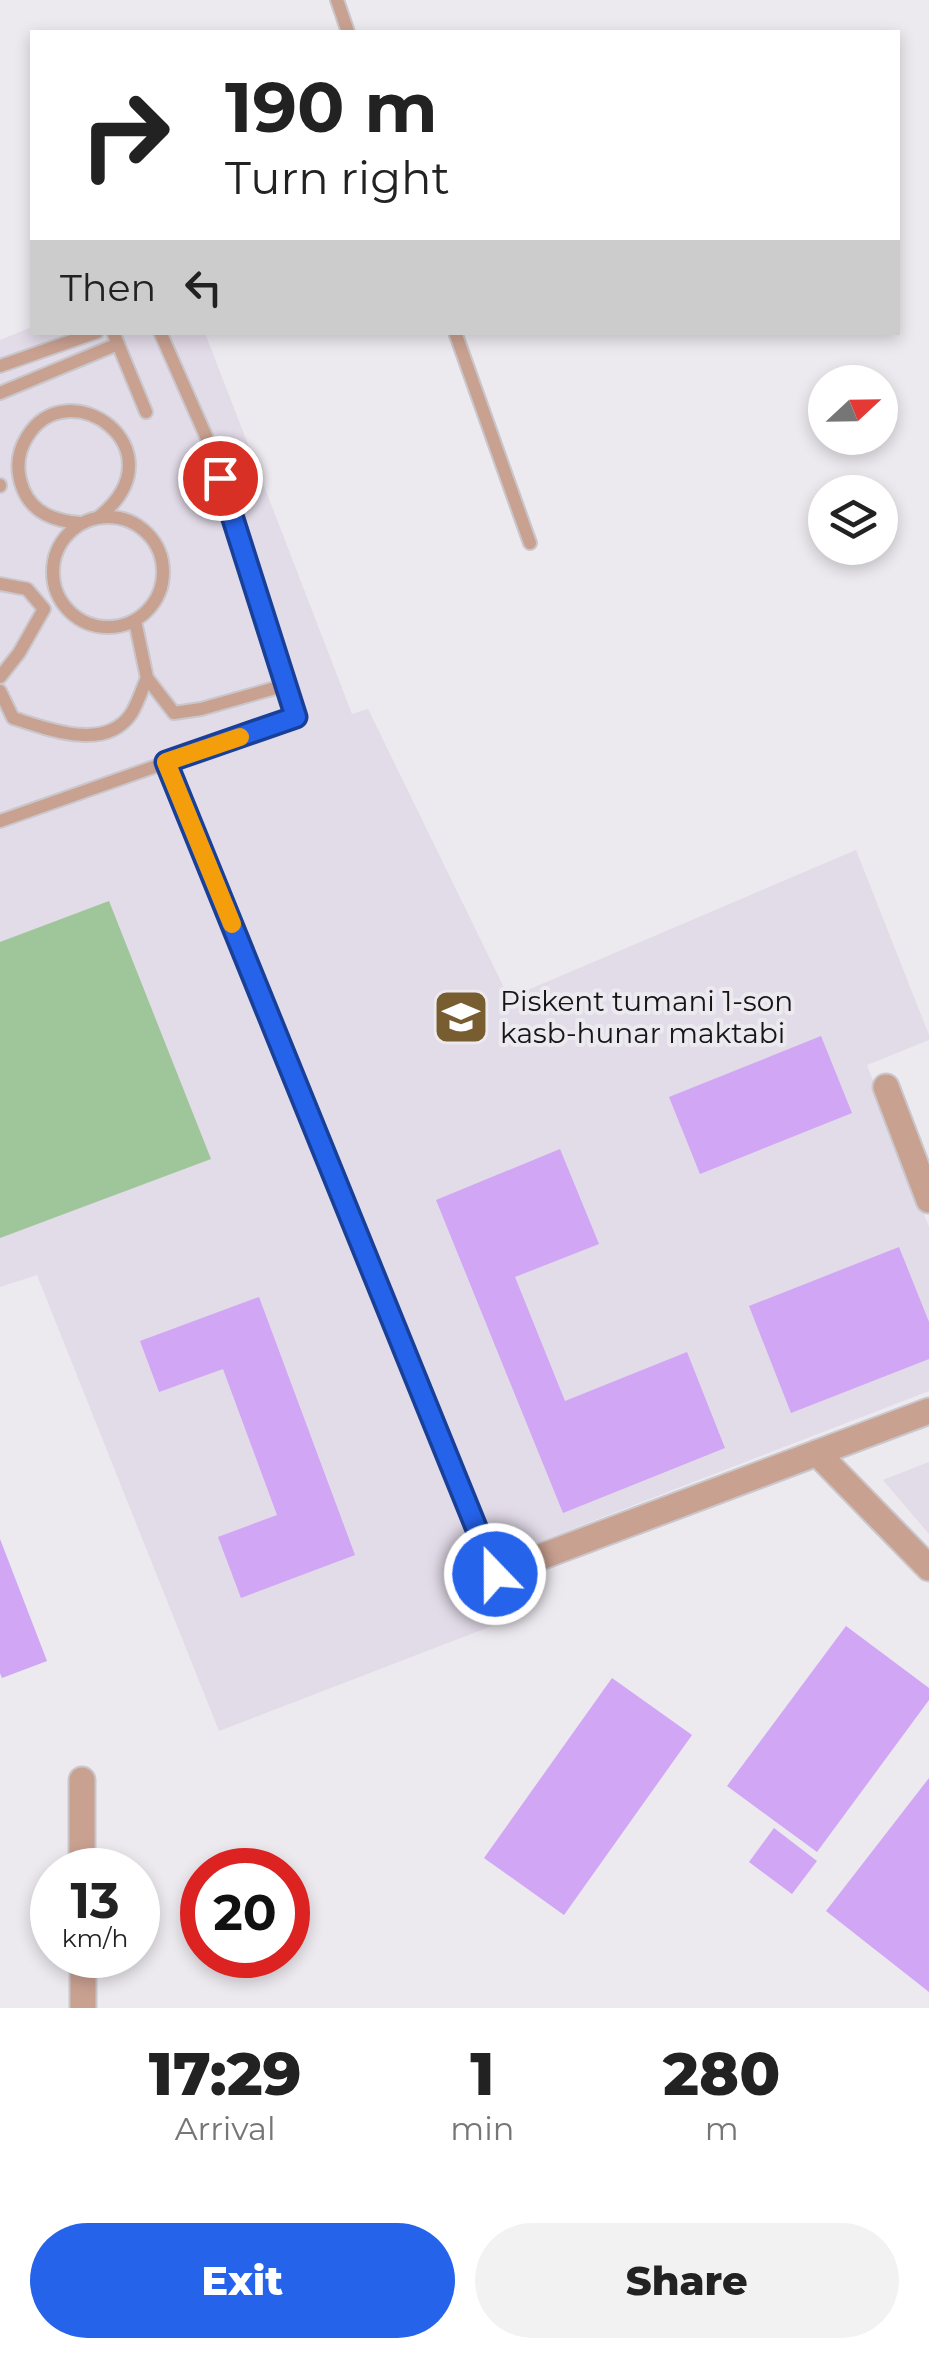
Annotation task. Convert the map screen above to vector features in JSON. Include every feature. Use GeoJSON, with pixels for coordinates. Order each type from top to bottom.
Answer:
{"type":"FeatureCollection","features":[{"type":"Feature","properties":{"kind":"street"},"geometry":{"type":"LineString","coordinates":[[886,1087],[929,1200]]}},
{"type":"Feature","properties":{"kind":"street"},"geometry":{"type":"LineString","coordinates":[[495,1574],[929,1410]]}},
{"type":"Feature","properties":{"kind":"street"},"geometry":{"type":"LineString","coordinates":[[816,1453],[929,1568]]}},
{"type":"Feature","properties":{"kind":"street"},"geometry":{"type":"LineString","coordinates":[[82,1780],[82,1848]]}},
{"type":"Feature","properties":{"kind":"street"},"geometry":{"type":"LineString","coordinates":[[83,1978],[83,2008]]}},
{"type":"Feature","properties":{"kind":"lane"},"geometry":{"type":"LineString","coordinates":[[337,0],[347,30]]}},
{"type":"Feature","properties":{"kind":"lane"},"geometry":{"type":"LineString","coordinates":[[0,366],[88,335]]}},
{"type":"Feature","properties":{"kind":"lane"},"geometry":{"type":"LineString","coordinates":[[0,821],[296,717],[209,443],[161,335]]}},
{"type":"Feature","properties":{"kind":"lane"},"geometry":{"type":"LineString","coordinates":[[456,335],[530,544]]}},
{"type":"Feature","properties":{"kind":"lane"},"geometry":{"type":"LineString","coordinates":[[0,392],[115,338],[146,412]]}},
{"type":"Feature","properties":{"kind":"lane"},"geometry":{"type":"LineString","coordinates":[[80,523],[58,521],[39,511],[25,494],[18,474],[19,452],[29,433],[45,419],[65,412],[86,412],[106,421],[121,437],[129,458],[128,481],[118,502],[100,516],[80,523],[64,538],[54,557],[53,579],[60,599],[74,616],[93,626],[114,628],[135,622],[152,607],[162,586],[164,563],[156,542],[141,526],[121,518],[100,516]]}},
{"type":"Feature","properties":{"kind":"lane"},"geometry":{"type":"LineString","coordinates":[[0,584],[27,589],[44,609],[19,653],[0,676]]}},
{"type":"Feature","properties":{"kind":"lane"},"geometry":{"type":"LineString","coordinates":[[135,622],[147,678],[174,712],[201,709],[286,685]]}},
{"type":"Feature","properties":{"kind":"lane"},"geometry":{"type":"LineString","coordinates":[[0,691],[13,718],[66,734],[101,734],[130,717],[147,678]]}},
{"type":"Feature","properties":{"kind":"lane"},"geometry":{"type":"LineString","coordinates":[[166,762],[495,1574]]}},
{"type":"Feature","properties":{"kind":"shaded area","name":"Piskent tumani 1-son kasb-hunar maktabi"},"geometry":{"type":"Polygon","coordinates":[[[30,328],[30,335],[206,335],[352,714],[368,709],[509,998],[856,850],[929,1035],[929,1040],[867,1065],[929,1227],[929,1391],[502,1556],[523,1614],[219,1731],[37,1275],[0,1287],[0,340],[30,328]]]}},
{"type":"Feature","properties":{"kind":"shaded area"},"geometry":{"type":"Polygon","coordinates":[[[929,1462],[929,1534],[883,1480],[929,1462]]]}},
{"type":"Feature","properties":{"kind":"green space"},"geometry":{"type":"Polygon","coordinates":[[[109,901],[211,1159],[0,1238],[0,942],[109,901]]]}},
{"type":"Feature","properties":{"kind":"building"},"geometry":{"type":"Polygon","coordinates":[[[821,1036],[852,1113],[700,1174],[669,1097],[821,1036]]]}},
{"type":"Feature","properties":{"kind":"building"},"geometry":{"type":"Polygon","coordinates":[[[560,1149],[599,1244],[515,1277],[565,1401],[687,1352],[725,1448],[563,1513],[436,1200],[560,1149]]]}},
{"type":"Feature","properties":{"kind":"building"},"geometry":{"type":"Polygon","coordinates":[[[899,1247],[929,1322],[929,1359],[791,1413],[749,1306],[899,1247]]]}},
{"type":"Feature","properties":{"kind":"building"},"geometry":{"type":"Polygon","coordinates":[[[259,1297],[355,1555],[241,1598],[218,1537],[277,1515],[223,1369],[159,1392],[140,1341],[259,1297]]]}},
{"type":"Feature","properties":{"kind":"building"},"geometry":{"type":"Polygon","coordinates":[[[0,1539],[47,1661],[2,1678],[0,1673],[0,1539]]]}},
{"type":"Feature","properties":{"kind":"building"},"geometry":{"type":"Polygon","coordinates":[[[846,1626],[929,1688],[929,1700],[817,1852],[727,1786],[846,1626]]]}},
{"type":"Feature","properties":{"kind":"building"},"geometry":{"type":"Polygon","coordinates":[[[612,1678],[692,1735],[564,1915],[484,1858],[612,1678]]]}},
{"type":"Feature","properties":{"kind":"building"},"geometry":{"type":"Polygon","coordinates":[[[929,1778],[929,1992],[826,1911],[929,1778]]]}},
{"type":"Feature","properties":{"kind":"building"},"geometry":{"type":"Polygon","coordinates":[[[774,1828],[817,1861],[792,1894],[749,1862],[774,1828]]]}},
{"type":"Feature","properties":{"kind":"slow traffic"},"geometry":{"type":"LineString","coordinates":[[232,924],[166,762],[240,737]]}},
{"type":"Feature","properties":{"kind":"place","name":"Piskent tumani 1-son kasb-hunar maktabi"},"geometry":{"type":"Point","coordinates":[461,1017]}},
{"type":"Feature","properties":{"kind":"route"},"geometry":{"type":"LineString","coordinates":[[220,478],[296,717],[166,762],[495,1574]]}}]}
